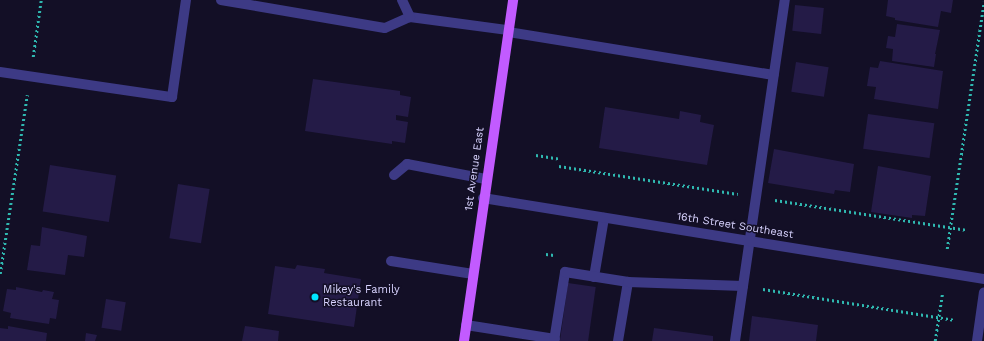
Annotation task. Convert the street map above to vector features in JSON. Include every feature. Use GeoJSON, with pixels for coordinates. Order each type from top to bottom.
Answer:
{"type":"FeatureCollection","features":[{"type":"Feature","properties":{"kind":"main road","name":"1st Avenue East"},"geometry":{"type":"LineString","coordinates":[[464,341],[483,198],[513,0]]}},
{"type":"Feature","properties":{"kind":"street"},"geometry":{"type":"LineString","coordinates":[[0,72],[172,97],[186,0]]}},
{"type":"Feature","properties":{"kind":"street"},"geometry":{"type":"LineString","coordinates":[[221,0],[385,28],[410,17],[508,31],[774,75]]}},
{"type":"Feature","properties":{"kind":"street"},"geometry":{"type":"LineString","coordinates":[[402,0],[410,17]]}},
{"type":"Feature","properties":{"kind":"street"},"geometry":{"type":"LineString","coordinates":[[734,341],[750,241],[784,0]]}},
{"type":"Feature","properties":{"kind":"street"},"geometry":{"type":"LineString","coordinates":[[394,176],[406,164],[486,179]]}},
{"type":"Feature","properties":{"kind":"street","name":"16th Street Southeast"},"geometry":{"type":"LineString","coordinates":[[483,198],[984,279]]}},
{"type":"Feature","properties":{"kind":"street"},"geometry":{"type":"LineString","coordinates":[[594,277],[604,218]]}},
{"type":"Feature","properties":{"kind":"street"},"geometry":{"type":"LineString","coordinates":[[391,261],[473,274]]}},
{"type":"Feature","properties":{"kind":"street"},"geometry":{"type":"LineString","coordinates":[[466,325],[554,340],[565,272],[628,282],[743,286]]}},
{"type":"Feature","properties":{"kind":"street"},"geometry":{"type":"LineString","coordinates":[[618,341],[628,282]]}},
{"type":"Feature","properties":{"kind":"street"},"geometry":{"type":"LineString","coordinates":[[977,341],[984,292]]}},
{"type":"Feature","properties":{"kind":"path"},"geometry":{"type":"LineString","coordinates":[[0,274],[41,0]]}},
{"type":"Feature","properties":{"kind":"path"},"geometry":{"type":"LineString","coordinates":[[947,249],[984,2]]}},
{"type":"Feature","properties":{"kind":"path"},"geometry":{"type":"LineString","coordinates":[[536,155],[560,159]]}},
{"type":"Feature","properties":{"kind":"path"},"geometry":{"type":"LineString","coordinates":[[951,228],[966,230]]}},
{"type":"Feature","properties":{"kind":"path"},"geometry":{"type":"LineString","coordinates":[[935,341],[942,295]]}},
{"type":"Feature","properties":{"kind":"building"},"geometry":{"type":"Polygon","coordinates":[[[888,0],[953,0],[951,13],[941,11],[938,27],[895,20],[895,18],[886,16],[888,0]]]}},
{"type":"Feature","properties":{"kind":"building"},"geometry":{"type":"Polygon","coordinates":[[[795,5],[824,8],[821,34],[792,31],[795,5]]]}},
{"type":"Feature","properties":{"kind":"building"},"geometry":{"type":"Polygon","coordinates":[[[897,24],[940,30],[934,67],[892,61],[893,49],[886,48],[888,36],[895,37],[897,24]]]}},
{"type":"Feature","properties":{"kind":"building"},"geometry":{"type":"Polygon","coordinates":[[[880,61],[943,71],[938,109],[874,99],[876,87],[867,86],[870,67],[878,68],[880,61]]]}},
{"type":"Feature","properties":{"kind":"building"},"geometry":{"type":"Polygon","coordinates":[[[796,62],[829,67],[824,97],[791,92],[796,62]]]}},
{"type":"Feature","properties":{"kind":"building"},"geometry":{"type":"Polygon","coordinates":[[[313,79],[400,91],[400,95],[411,97],[408,117],[396,115],[396,120],[408,122],[405,143],[392,141],[392,144],[305,131],[313,79]]]}},
{"type":"Feature","properties":{"kind":"building"},"geometry":{"type":"Polygon","coordinates":[[[605,107],[679,119],[680,111],[701,115],[700,122],[714,125],[707,165],[599,148],[605,107]]]}},
{"type":"Feature","properties":{"kind":"building"},"geometry":{"type":"Polygon","coordinates":[[[868,114],[934,123],[929,158],[863,149],[868,114]]]}},
{"type":"Feature","properties":{"kind":"building"},"geometry":{"type":"Polygon","coordinates":[[[774,149],[854,164],[850,192],[835,190],[834,194],[768,183],[774,149]]]}},
{"type":"Feature","properties":{"kind":"building"},"geometry":{"type":"Polygon","coordinates":[[[50,165],[116,175],[109,222],[43,211],[50,165]]]}},
{"type":"Feature","properties":{"kind":"building"},"geometry":{"type":"Polygon","coordinates":[[[878,166],[931,176],[925,216],[912,215],[912,218],[871,212],[878,166]]]}},
{"type":"Feature","properties":{"kind":"building"},"geometry":{"type":"Polygon","coordinates":[[[178,184],[210,189],[201,243],[169,238],[178,184]]]}},
{"type":"Feature","properties":{"kind":"building"},"geometry":{"type":"Polygon","coordinates":[[[42,227],[87,236],[84,257],[68,255],[65,275],[27,270],[31,245],[40,246],[42,227]]]}},
{"type":"Feature","properties":{"kind":"building","name":"Mikey's Family Restaurant"},"geometry":{"type":"Polygon","coordinates":[[[297,265],[325,269],[324,273],[361,279],[354,327],[268,314],[275,266],[295,269],[297,265]]]}},
{"type":"Feature","properties":{"kind":"building"},"geometry":{"type":"Polygon","coordinates":[[[568,283],[596,287],[588,341],[560,341],[568,283]]]}},
{"type":"Feature","properties":{"kind":"building"},"geometry":{"type":"Polygon","coordinates":[[[16,287],[42,292],[43,290],[54,292],[52,299],[59,300],[56,319],[50,318],[49,324],[10,318],[11,313],[3,311],[7,289],[16,290],[16,287]]]}},
{"type":"Feature","properties":{"kind":"building"},"geometry":{"type":"Polygon","coordinates":[[[106,299],[126,302],[121,331],[101,328],[106,299]]]}},
{"type":"Feature","properties":{"kind":"building"},"geometry":{"type":"Polygon","coordinates":[[[752,316],[818,325],[816,341],[749,341],[752,316]]]}},
{"type":"Feature","properties":{"kind":"building"},"geometry":{"type":"Polygon","coordinates":[[[8,326],[47,333],[46,341],[0,341],[0,328],[8,329],[8,326]]]}},
{"type":"Feature","properties":{"kind":"building"},"geometry":{"type":"Polygon","coordinates":[[[245,326],[279,331],[278,341],[242,341],[245,326]]]}},
{"type":"Feature","properties":{"kind":"building"},"geometry":{"type":"Polygon","coordinates":[[[654,328],[713,336],[713,341],[652,341],[654,328]]]}},
{"type":"Feature","properties":{"kind":"building"},"geometry":{"type":"Polygon","coordinates":[[[86,333],[97,335],[95,341],[85,341],[86,333]]]}},
{"type":"Feature","properties":{"kind":"place","name":"Mikey's Family Restaurant"},"geometry":{"type":"Point","coordinates":[315,297]}}]}
